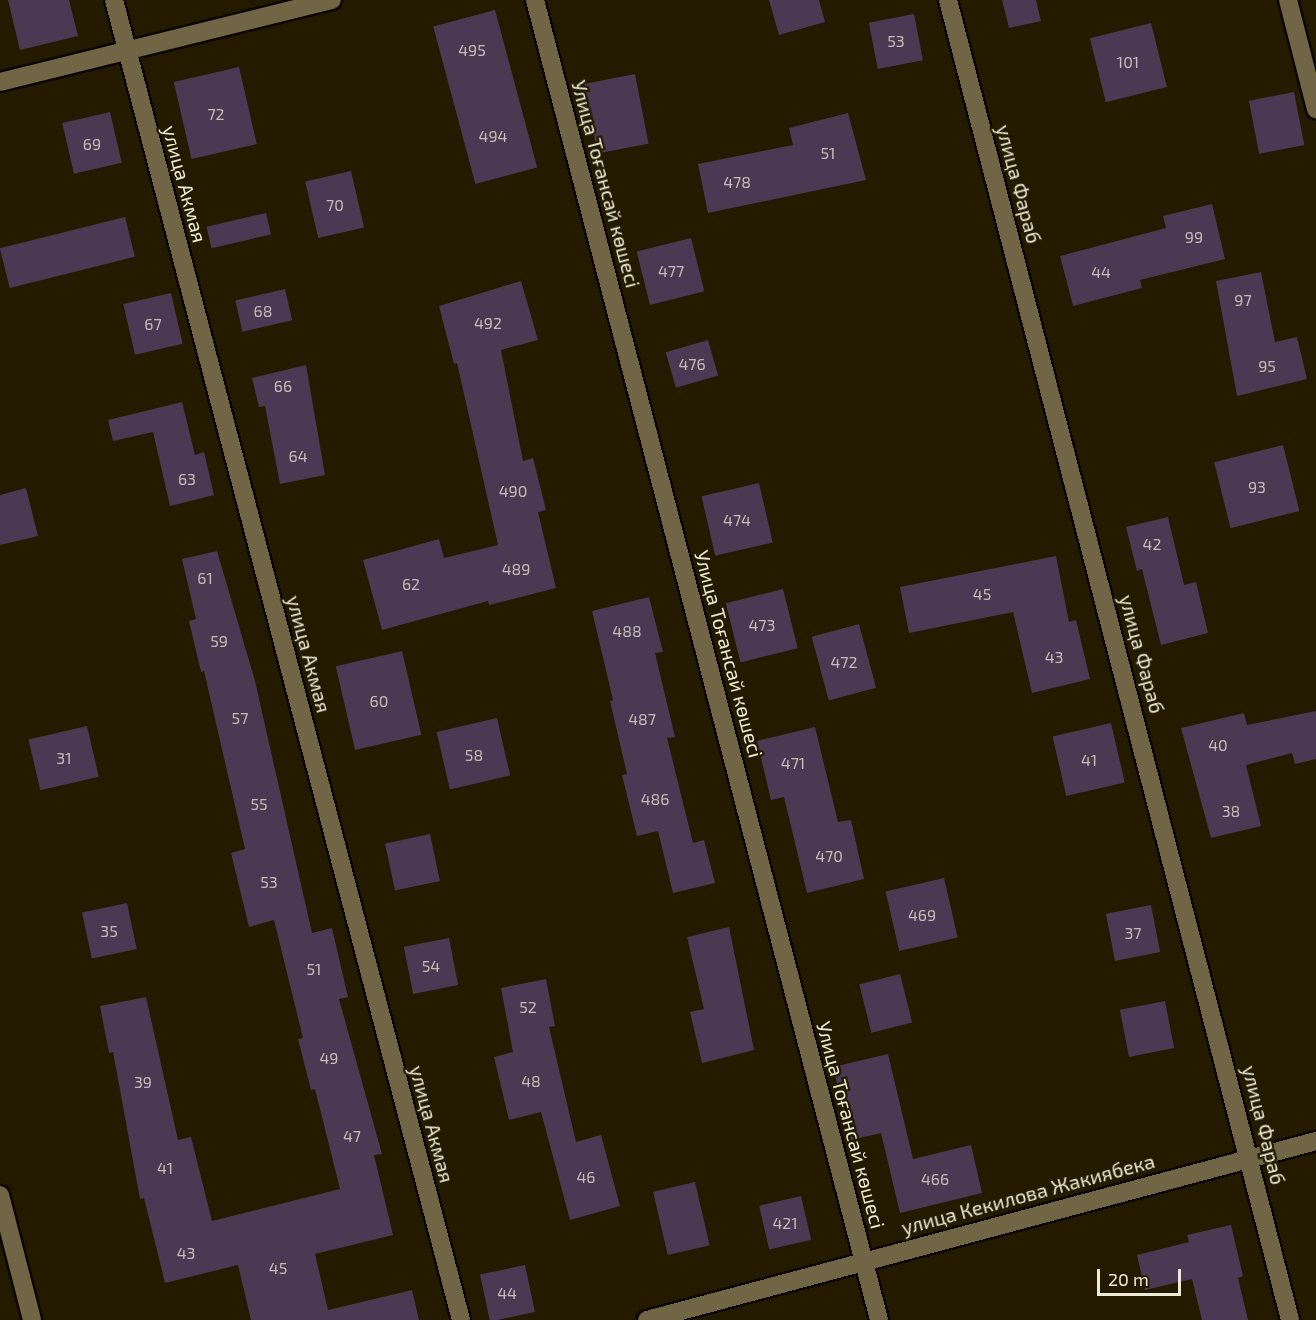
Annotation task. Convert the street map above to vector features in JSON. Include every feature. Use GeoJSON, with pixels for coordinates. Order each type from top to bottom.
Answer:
{"type":"FeatureCollection","features":[{"type":"Feature","properties":{"kind":"street","name":"улица Акмая"},"geometry":{"type":"LineString","coordinates":[[114,0],[461,1320]]}},
{"type":"Feature","properties":{"kind":"street"},"geometry":{"type":"LineString","coordinates":[[0,82],[332,0]]}},
{"type":"Feature","properties":{"kind":"street","name":"Улица Тоғансай көшесі"},"geometry":{"type":"LineString","coordinates":[[535,0],[879,1320]]}},
{"type":"Feature","properties":{"kind":"street","name":"улица Фараб"},"geometry":{"type":"LineString","coordinates":[[948,0],[1250,1158],[1290,1320]]}},
{"type":"Feature","properties":{"kind":"street"},"geometry":{"type":"LineString","coordinates":[[1288,0],[1316,109]]}},
{"type":"Feature","properties":{"kind":"street","name":"улица Кекилова Жакиябека"},"geometry":{"type":"LineString","coordinates":[[647,1320],[1316,1141]]}},
{"type":"Feature","properties":{"kind":"street"},"geometry":{"type":"LineString","coordinates":[[0,1195],[32,1320]]}},
{"type":"Feature","properties":{"kind":"building"},"geometry":{"type":"Polygon","coordinates":[[[8,0],[69,0],[78,36],[20,50],[8,0]]]}},
{"type":"Feature","properties":{"kind":"building"},"geometry":{"type":"Polygon","coordinates":[[[769,0],[819,0],[825,22],[779,35],[769,0]]]}},
{"type":"Feature","properties":{"kind":"building"},"geometry":{"type":"Polygon","coordinates":[[[1002,0],[1036,0],[1041,21],[1009,28],[1002,0]]]}},
{"type":"Feature","properties":{"kind":"building"},"geometry":{"type":"Polygon","coordinates":[[[495,10],[537,167],[475,184],[433,27],[495,10]]]}},
{"type":"Feature","properties":{"kind":"building"},"geometry":{"type":"Polygon","coordinates":[[[914,14],[923,60],[878,69],[869,23],[914,14]]]}},
{"type":"Feature","properties":{"kind":"building"},"geometry":{"type":"Polygon","coordinates":[[[1151,23],[1167,87],[1106,102],[1090,38],[1151,23]]]}},
{"type":"Feature","properties":{"kind":"building"},"geometry":{"type":"Polygon","coordinates":[[[239,67],[257,144],[191,159],[174,82],[239,67]]]}},
{"type":"Feature","properties":{"kind":"building"},"geometry":{"type":"Polygon","coordinates":[[[635,74],[649,144],[598,154],[584,84],[635,74]]]}},
{"type":"Feature","properties":{"kind":"building"},"geometry":{"type":"Polygon","coordinates":[[[1294,92],[1304,145],[1259,154],[1249,101],[1294,92]]]}},
{"type":"Feature","properties":{"kind":"building"},"geometry":{"type":"Polygon","coordinates":[[[110,112],[122,163],[74,174],[62,123],[110,112]]]}},
{"type":"Feature","properties":{"kind":"building"},"geometry":{"type":"Polygon","coordinates":[[[848,113],[866,180],[708,213],[698,164],[793,145],[789,128],[848,113]]]}},
{"type":"Feature","properties":{"kind":"building"},"geometry":{"type":"Polygon","coordinates":[[[351,171],[364,228],[318,238],[305,182],[351,171]]]}},
{"type":"Feature","properties":{"kind":"building"},"geometry":{"type":"Polygon","coordinates":[[[1212,204],[1225,259],[1140,280],[1142,288],[1073,306],[1060,256],[1166,228],[1163,216],[1212,204]]]}},
{"type":"Feature","properties":{"kind":"building"},"geometry":{"type":"Polygon","coordinates":[[[266,213],[271,234],[212,248],[207,227],[266,213]]]}},
{"type":"Feature","properties":{"kind":"building"},"geometry":{"type":"Polygon","coordinates":[[[125,217],[135,257],[10,288],[0,248],[125,217]]]}},
{"type":"Feature","properties":{"kind":"building"},"geometry":{"type":"Polygon","coordinates":[[[691,238],[704,291],[650,305],[637,252],[691,238]]]}},
{"type":"Feature","properties":{"kind":"building"},"geometry":{"type":"Polygon","coordinates":[[[1261,272],[1275,342],[1297,337],[1307,379],[1237,396],[1216,281],[1261,272]]]}},
{"type":"Feature","properties":{"kind":"building"},"geometry":{"type":"Polygon","coordinates":[[[521,281],[538,340],[501,350],[523,461],[533,458],[546,510],[538,512],[556,588],[489,605],[488,601],[382,630],[363,560],[439,539],[444,558],[498,545],[457,363],[454,364],[439,306],[521,281]]]}},
{"type":"Feature","properties":{"kind":"building"},"geometry":{"type":"Polygon","coordinates":[[[285,289],[292,320],[243,332],[235,300],[285,289]]]}},
{"type":"Feature","properties":{"kind":"building"},"geometry":{"type":"Polygon","coordinates":[[[171,293],[183,344],[135,355],[123,304],[171,293]]]}},
{"type":"Feature","properties":{"kind":"building"},"geometry":{"type":"Polygon","coordinates":[[[708,340],[718,376],[676,388],[666,352],[708,340]]]}},
{"type":"Feature","properties":{"kind":"building"},"geometry":{"type":"Polygon","coordinates":[[[306,365],[325,475],[280,484],[265,406],[259,407],[252,378],[306,365]]]}},
{"type":"Feature","properties":{"kind":"building"},"geometry":{"type":"Polygon","coordinates":[[[182,402],[195,455],[204,452],[214,495],[170,506],[153,432],[113,441],[108,420],[182,402]]]}},
{"type":"Feature","properties":{"kind":"building"},"geometry":{"type":"Polygon","coordinates":[[[1283,445],[1299,511],[1231,528],[1214,462],[1283,445]]]}},
{"type":"Feature","properties":{"kind":"building"},"geometry":{"type":"Polygon","coordinates":[[[759,483],[773,542],[715,556],[702,496],[759,483]]]}},
{"type":"Feature","properties":{"kind":"building"},"geometry":{"type":"Polygon","coordinates":[[[26,488],[38,536],[0,545],[0,495],[26,488]]]}},
{"type":"Feature","properties":{"kind":"building"},"geometry":{"type":"Polygon","coordinates":[[[1168,517],[1184,585],[1196,582],[1208,633],[1161,645],[1142,569],[1137,571],[1126,527],[1168,517]]]}},
{"type":"Feature","properties":{"kind":"building"},"geometry":{"type":"Polygon","coordinates":[[[217,551],[255,681],[312,933],[332,928],[348,997],[339,999],[382,1154],[374,1155],[393,1235],[315,1254],[328,1310],[412,1290],[419,1320],[251,1320],[238,1265],[165,1283],[144,1198],[140,1199],[113,1052],[109,1053],[100,1006],[146,997],[178,1140],[191,1137],[212,1221],[340,1189],[315,1089],[311,1090],[298,1039],[303,1038],[274,920],[249,927],[231,853],[245,849],[204,671],[201,672],[189,621],[196,619],[182,559],[217,551]]]}},
{"type":"Feature","properties":{"kind":"building"},"geometry":{"type":"Polygon","coordinates":[[[1056,556],[1069,622],[1076,620],[1090,679],[1032,693],[1013,612],[909,633],[900,587],[1056,556]]]}},
{"type":"Feature","properties":{"kind":"building"},"geometry":{"type":"Polygon","coordinates":[[[783,589],[798,648],[741,662],[726,603],[783,589]]]}},
{"type":"Feature","properties":{"kind":"building"},"geometry":{"type":"Polygon","coordinates":[[[649,597],[663,652],[655,653],[675,737],[667,738],[693,843],[704,840],[715,883],[673,893],[658,831],[637,836],[622,775],[627,774],[610,701],[613,700],[592,611],[649,597]]]}},
{"type":"Feature","properties":{"kind":"building"},"geometry":{"type":"Polygon","coordinates":[[[859,624],[876,688],[829,700],[812,637],[859,624]]]}},
{"type":"Feature","properties":{"kind":"building"},"geometry":{"type":"Polygon","coordinates":[[[402,651],[421,735],[355,750],[336,666],[402,651]]]}},
{"type":"Feature","properties":{"kind":"building"},"geometry":{"type":"Polygon","coordinates":[[[1316,711],[1316,759],[1295,764],[1292,753],[1246,765],[1261,826],[1211,838],[1181,728],[1244,713],[1247,725],[1316,711]]]}},
{"type":"Feature","properties":{"kind":"building"},"geometry":{"type":"Polygon","coordinates":[[[497,718],[510,775],[450,789],[437,732],[497,718]]]}},
{"type":"Feature","properties":{"kind":"building"},"geometry":{"type":"Polygon","coordinates":[[[1111,723],[1125,782],[1066,796],[1053,736],[1111,723]]]}},
{"type":"Feature","properties":{"kind":"building"},"geometry":{"type":"Polygon","coordinates":[[[87,726],[99,777],[40,790],[29,739],[87,726]]]}},
{"type":"Feature","properties":{"kind":"building"},"geometry":{"type":"Polygon","coordinates":[[[815,727],[838,822],[851,820],[864,879],[807,893],[784,797],[771,800],[757,741],[815,727]]]}},
{"type":"Feature","properties":{"kind":"building"},"geometry":{"type":"Polygon","coordinates":[[[430,834],[440,881],[395,891],[385,844],[430,834]]]}},
{"type":"Feature","properties":{"kind":"building"},"geometry":{"type":"Polygon","coordinates":[[[944,878],[958,937],[899,951],[886,891],[944,878]]]}},
{"type":"Feature","properties":{"kind":"building"},"geometry":{"type":"Polygon","coordinates":[[[127,903],[137,949],[92,959],[82,913],[127,903]]]}},
{"type":"Feature","properties":{"kind":"building"},"geometry":{"type":"Polygon","coordinates":[[[1151,905],[1160,952],[1115,961],[1106,914],[1151,905]]]}},
{"type":"Feature","properties":{"kind":"building"},"geometry":{"type":"Polygon","coordinates":[[[729,927],[754,1050],[702,1063],[690,1012],[704,1009],[687,937],[729,927]]]}},
{"type":"Feature","properties":{"kind":"building"},"geometry":{"type":"Polygon","coordinates":[[[449,938],[458,985],[413,994],[404,947],[449,938]]]}},
{"type":"Feature","properties":{"kind":"building"},"geometry":{"type":"Polygon","coordinates":[[[900,974],[912,1023],[871,1033],[859,984],[900,974]]]}},
{"type":"Feature","properties":{"kind":"building"},"geometry":{"type":"Polygon","coordinates":[[[546,979],[555,1026],[549,1027],[576,1142],[601,1135],[620,1206],[570,1220],[541,1112],[509,1120],[494,1057],[513,1052],[501,988],[546,979]]]}},
{"type":"Feature","properties":{"kind":"building"},"geometry":{"type":"Polygon","coordinates":[[[1165,1001],[1174,1048],[1129,1057],[1120,1010],[1165,1001]]]}},
{"type":"Feature","properties":{"kind":"building"},"geometry":{"type":"Polygon","coordinates":[[[888,1054],[913,1159],[971,1145],[982,1193],[900,1213],[881,1133],[851,1140],[833,1067],[888,1054]]]}},
{"type":"Feature","properties":{"kind":"building"},"geometry":{"type":"Polygon","coordinates":[[[695,1182],[710,1245],[668,1255],[653,1192],[695,1182]]]}},
{"type":"Feature","properties":{"kind":"building"},"geometry":{"type":"Polygon","coordinates":[[[801,1196],[811,1240],[769,1250],[759,1206],[801,1196]]]}},
{"type":"Feature","properties":{"kind":"building"},"geometry":{"type":"Polygon","coordinates":[[[1231,1225],[1243,1276],[1238,1278],[1248,1320],[1202,1320],[1192,1279],[1145,1290],[1137,1255],[1189,1242],[1187,1235],[1231,1225]]]}},
{"type":"Feature","properties":{"kind":"building"},"geometry":{"type":"Polygon","coordinates":[[[525,1265],[535,1312],[490,1320],[480,1275],[525,1265]]]}}]}
